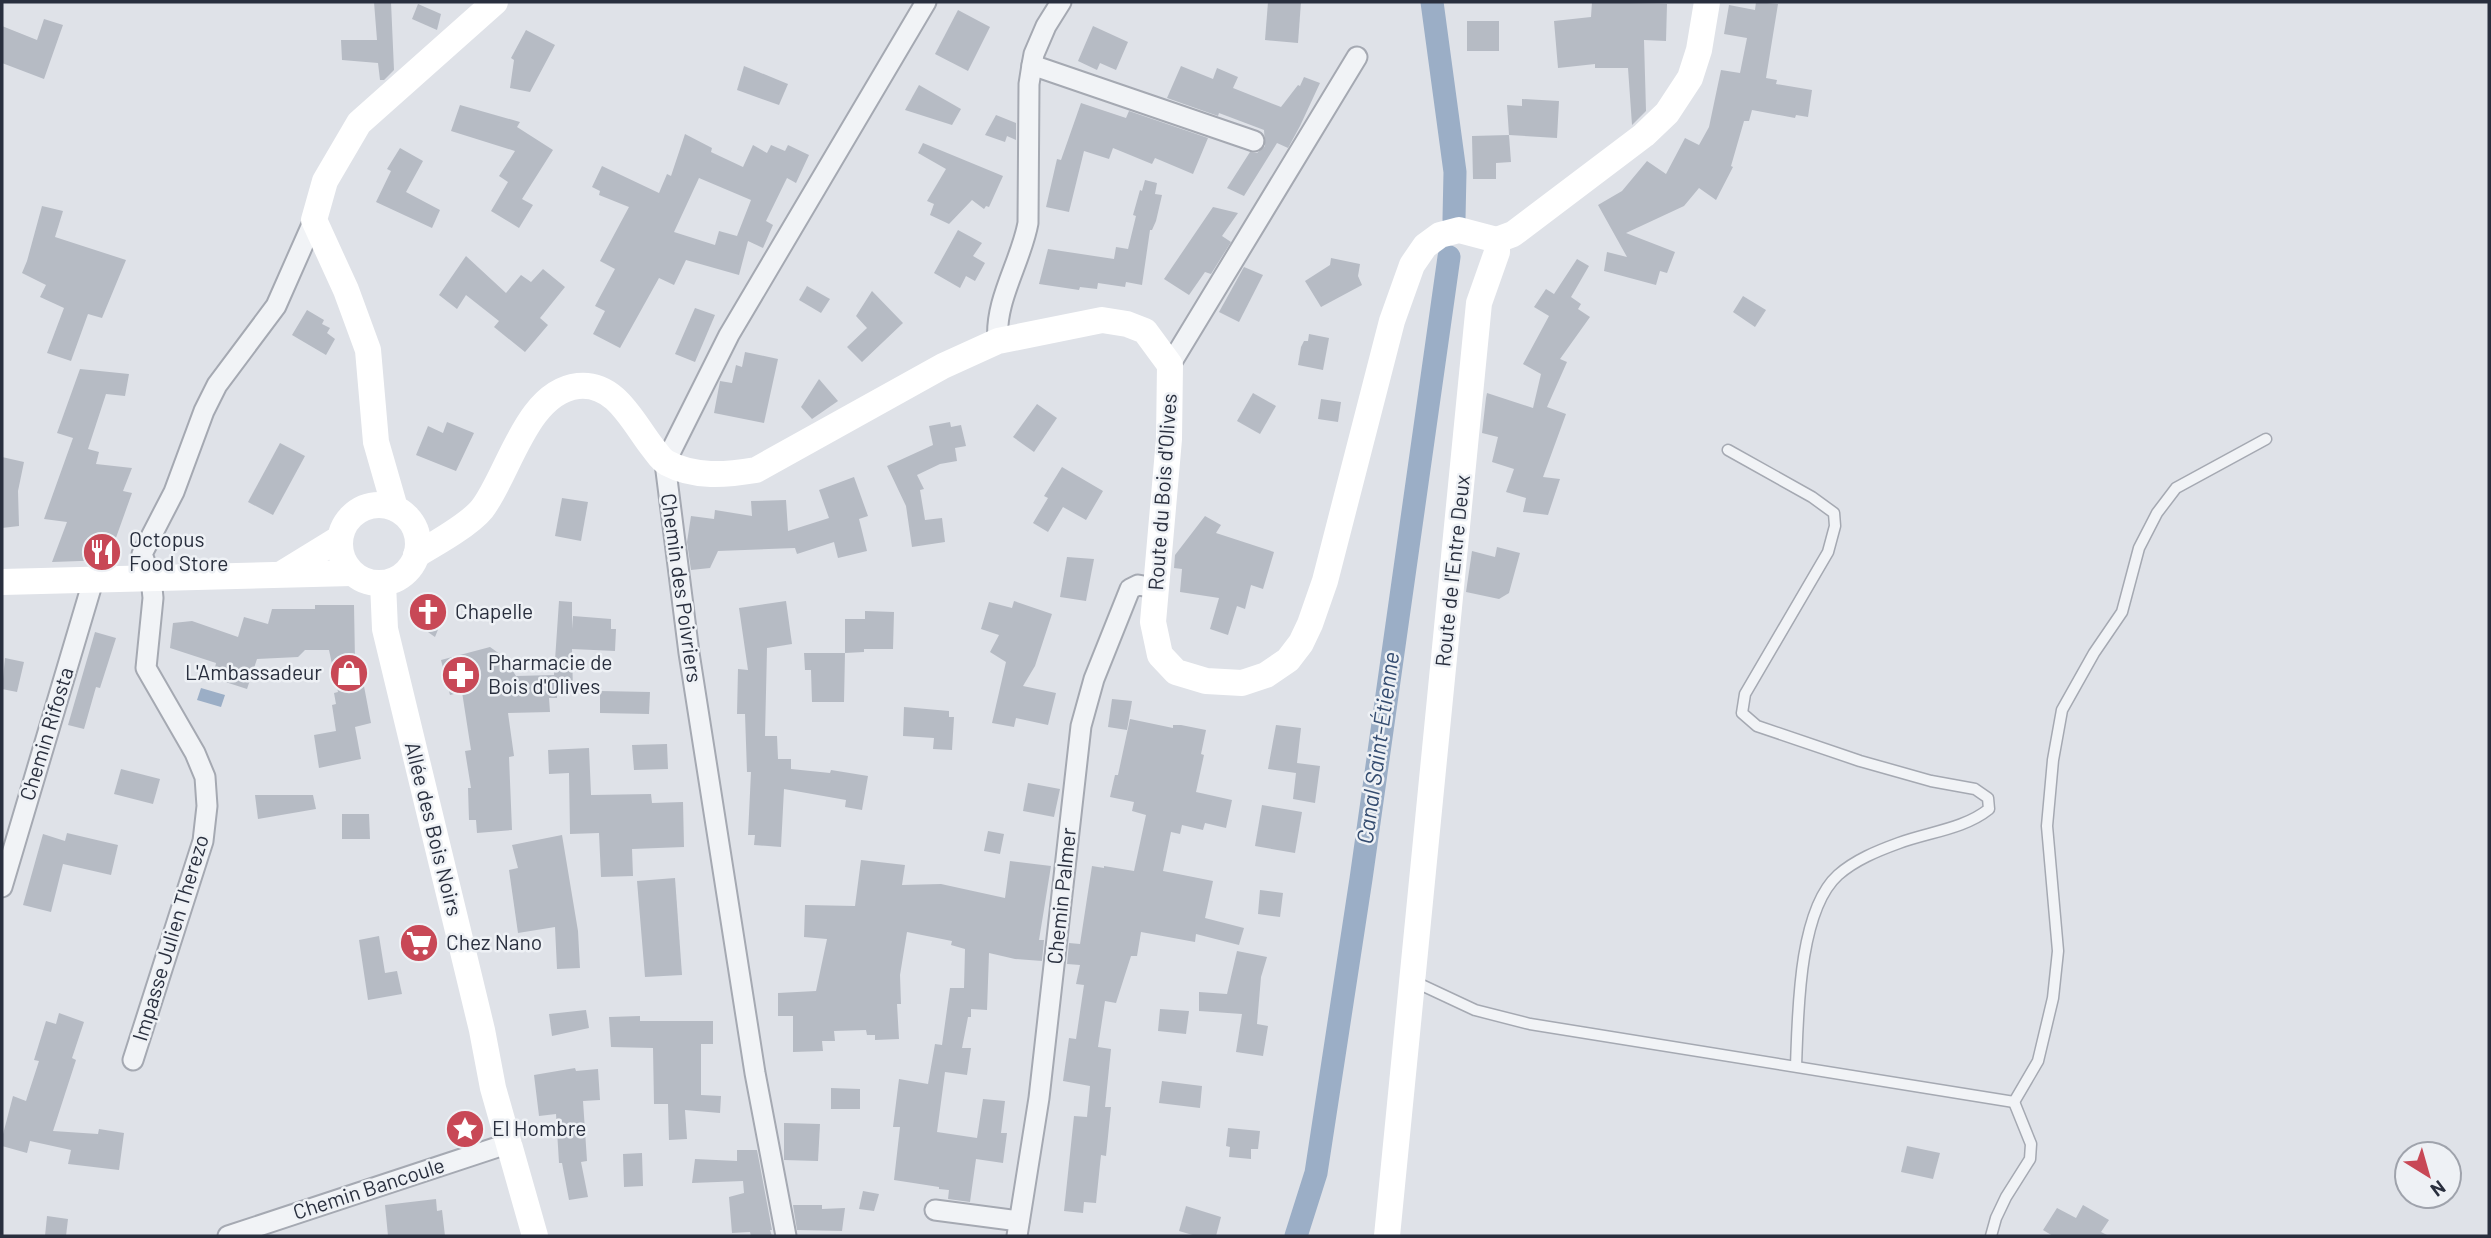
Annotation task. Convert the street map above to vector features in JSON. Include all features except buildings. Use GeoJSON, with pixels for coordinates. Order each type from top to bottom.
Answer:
{"type":"FeatureCollection","features":[{"type":"Feature","properties":{"kind":"main road"},"geometry":{"type":"LineString","coordinates":[[358,511],[371,470],[376,442],[368,350],[346,290],[313,220],[325,181],[359,123],[495,2]]}},
{"type":"Feature","properties":{"kind":"main road"},"geometry":{"type":"LineString","coordinates":[[1497,240],[1524,226],[1644,135],[1667,113],[1690,78],[1699,50],[1707,2]]}},
{"type":"Feature","properties":{"kind":"main road","name":"Route du Bois d'Olives"},"geometry":{"type":"LineString","coordinates":[[665,463],[701,474],[729,475],[756,470],[943,366],[998,341],[1102,320],[1127,324],[1145,331],[1170,365],[1169,439],[1153,622],[1160,655],[1176,672],[1206,681],[1242,683],[1266,676],[1288,660],[1301,643],[1325,581],[1392,321],[1412,265],[1425,246],[1440,235],[1459,230],[1497,240]]}},
{"type":"Feature","properties":{"kind":"main road","name":"Route de l'Entre Deux"},"geometry":{"type":"LineString","coordinates":[[1387,1236],[1479,303],[1497,252],[1497,240]]}},
{"type":"Feature","properties":{"kind":"main road"},"geometry":{"type":"LineString","coordinates":[[2,582],[352,573],[372,583],[383,583],[404,574],[416,555],[481,510],[524,431],[541,408],[558,393],[579,386],[606,391],[630,415],[665,463]]}},
{"type":"Feature","properties":{"kind":"main road"},"geometry":{"type":"LineString","coordinates":[[376,442],[404,517],[418,535],[416,555]]}},
{"type":"Feature","properties":{"kind":"main road"},"geometry":{"type":"LineString","coordinates":[[352,573],[342,557],[340,538],[349,518],[358,511],[376,505],[404,517],[443,527],[466,522]]}},
{"type":"Feature","properties":{"kind":"main road"},"geometry":{"type":"LineString","coordinates":[[278,576],[340,538]]}},
{"type":"Feature","properties":{"kind":"main road","name":"Allée des Bois Noirs"},"geometry":{"type":"LineString","coordinates":[[383,583],[385,629],[476,1004],[493,1088],[535,1236]]}},
{"type":"Feature","properties":{"kind":"street","name":"Chemin des Poivriers"},"geometry":{"type":"LineString","coordinates":[[786,1236],[755,1073],[687,639],[665,463],[729,335],[926,2]]}},
{"type":"Feature","properties":{"kind":"street"},"geometry":{"type":"LineString","coordinates":[[998,341],[996,321],[1026,238],[1028,223],[1029,85],[1034,54],[1046,26],[1061,2]]}},
{"type":"Feature","properties":{"kind":"street"},"geometry":{"type":"LineString","coordinates":[[1170,365],[1357,57]]}},
{"type":"Feature","properties":{"kind":"street"},"geometry":{"type":"LineString","coordinates":[[1032,65],[1254,141]]}},
{"type":"Feature","properties":{"kind":"street","name":"Impasse Julien Therezo"},"geometry":{"type":"LineString","coordinates":[[133,1060],[203,841],[207,806],[205,777],[195,753],[146,668],[153,598],[151,578],[142,554],[174,492],[204,411],[217,385],[276,306],[313,220]]}},
{"type":"Feature","properties":{"kind":"street","name":"Chemin Rifosta"},"geometry":{"type":"LineString","coordinates":[[2,887],[93,581]]}},
{"type":"Feature","properties":{"kind":"street","name":"Chemin Palmer"},"geometry":{"type":"LineString","coordinates":[[1018,1229],[1039,1098],[1081,726],[1094,679],[1130,589],[1138,585],[1155,588]]}},
{"type":"Feature","properties":{"kind":"street","name":"Chemin Bancoule"},"geometry":{"type":"LineString","coordinates":[[228,1236],[510,1143]]}},
{"type":"Feature","properties":{"kind":"street"},"geometry":{"type":"LineString","coordinates":[[935,1210],[1018,1229]]}},
{"type":"Feature","properties":{"kind":"lane"},"geometry":{"type":"LineString","coordinates":[[2014,1102],[2038,1061],[2053,998],[2058,951],[2047,826],[2053,760],[2062,709],[2094,653],[2122,612],[2139,548],[2157,513],[2176,488],[2266,439]]}},
{"type":"Feature","properties":{"kind":"lane"},"geometry":{"type":"LineString","coordinates":[[1728,450],[1812,497],[1834,513],[1835,526],[1828,552],[1745,694],[1742,713],[1757,726],[1860,761],[1931,781],[1975,789],[1988,798],[1989,809],[1973,821],[1923,834],[1870,853],[1836,876],[1817,906],[1800,977],[1796,1066]]}},
{"type":"Feature","properties":{"kind":"lane"},"geometry":{"type":"LineString","coordinates":[[1412,981],[1475,1010],[1530,1024],[2014,1102]]}},
{"type":"Feature","properties":{"kind":"lane"},"geometry":{"type":"LineString","coordinates":[[1991,1236],[2006,1197],[2030,1159],[2031,1144],[2014,1102]]}},
{"type":"Feature","properties":{"kind":"water"},"geometry":{"type":"Polygon","coordinates":[[[201,688],[225,695],[221,707],[197,700],[201,688]]]}},
{"type":"Feature","properties":{"kind":"waterway","name":"Canal Saint-Étienne"},"geometry":{"type":"LineString","coordinates":[[1432,2],[1455,172],[1454,219]]}},
{"type":"Feature","properties":{"kind":"waterway","name":"Canal Saint-Étienne"},"geometry":{"type":"LineString","coordinates":[[1296,1236],[1316,1173],[1361,879],[1449,257]]}},
{"type":"Feature","properties":{"kind":"place","name":"Octopus Food Store"},"geometry":{"type":"Point","coordinates":[102,552]}},
{"type":"Feature","properties":{"kind":"place","name":"Chapelle"},"geometry":{"type":"Point","coordinates":[428,612]}},
{"type":"Feature","properties":{"kind":"place","name":"L'Ambassadeur"},"geometry":{"type":"Point","coordinates":[349,673]}},
{"type":"Feature","properties":{"kind":"place","name":"Pharmacie de Bois d'Olives"},"geometry":{"type":"Point","coordinates":[461,675]}},
{"type":"Feature","properties":{"kind":"place","name":"Chez Nano"},"geometry":{"type":"Point","coordinates":[419,943]}},
{"type":"Feature","properties":{"kind":"place","name":"El Hombre"},"geometry":{"type":"Point","coordinates":[465,1129]}}]}
